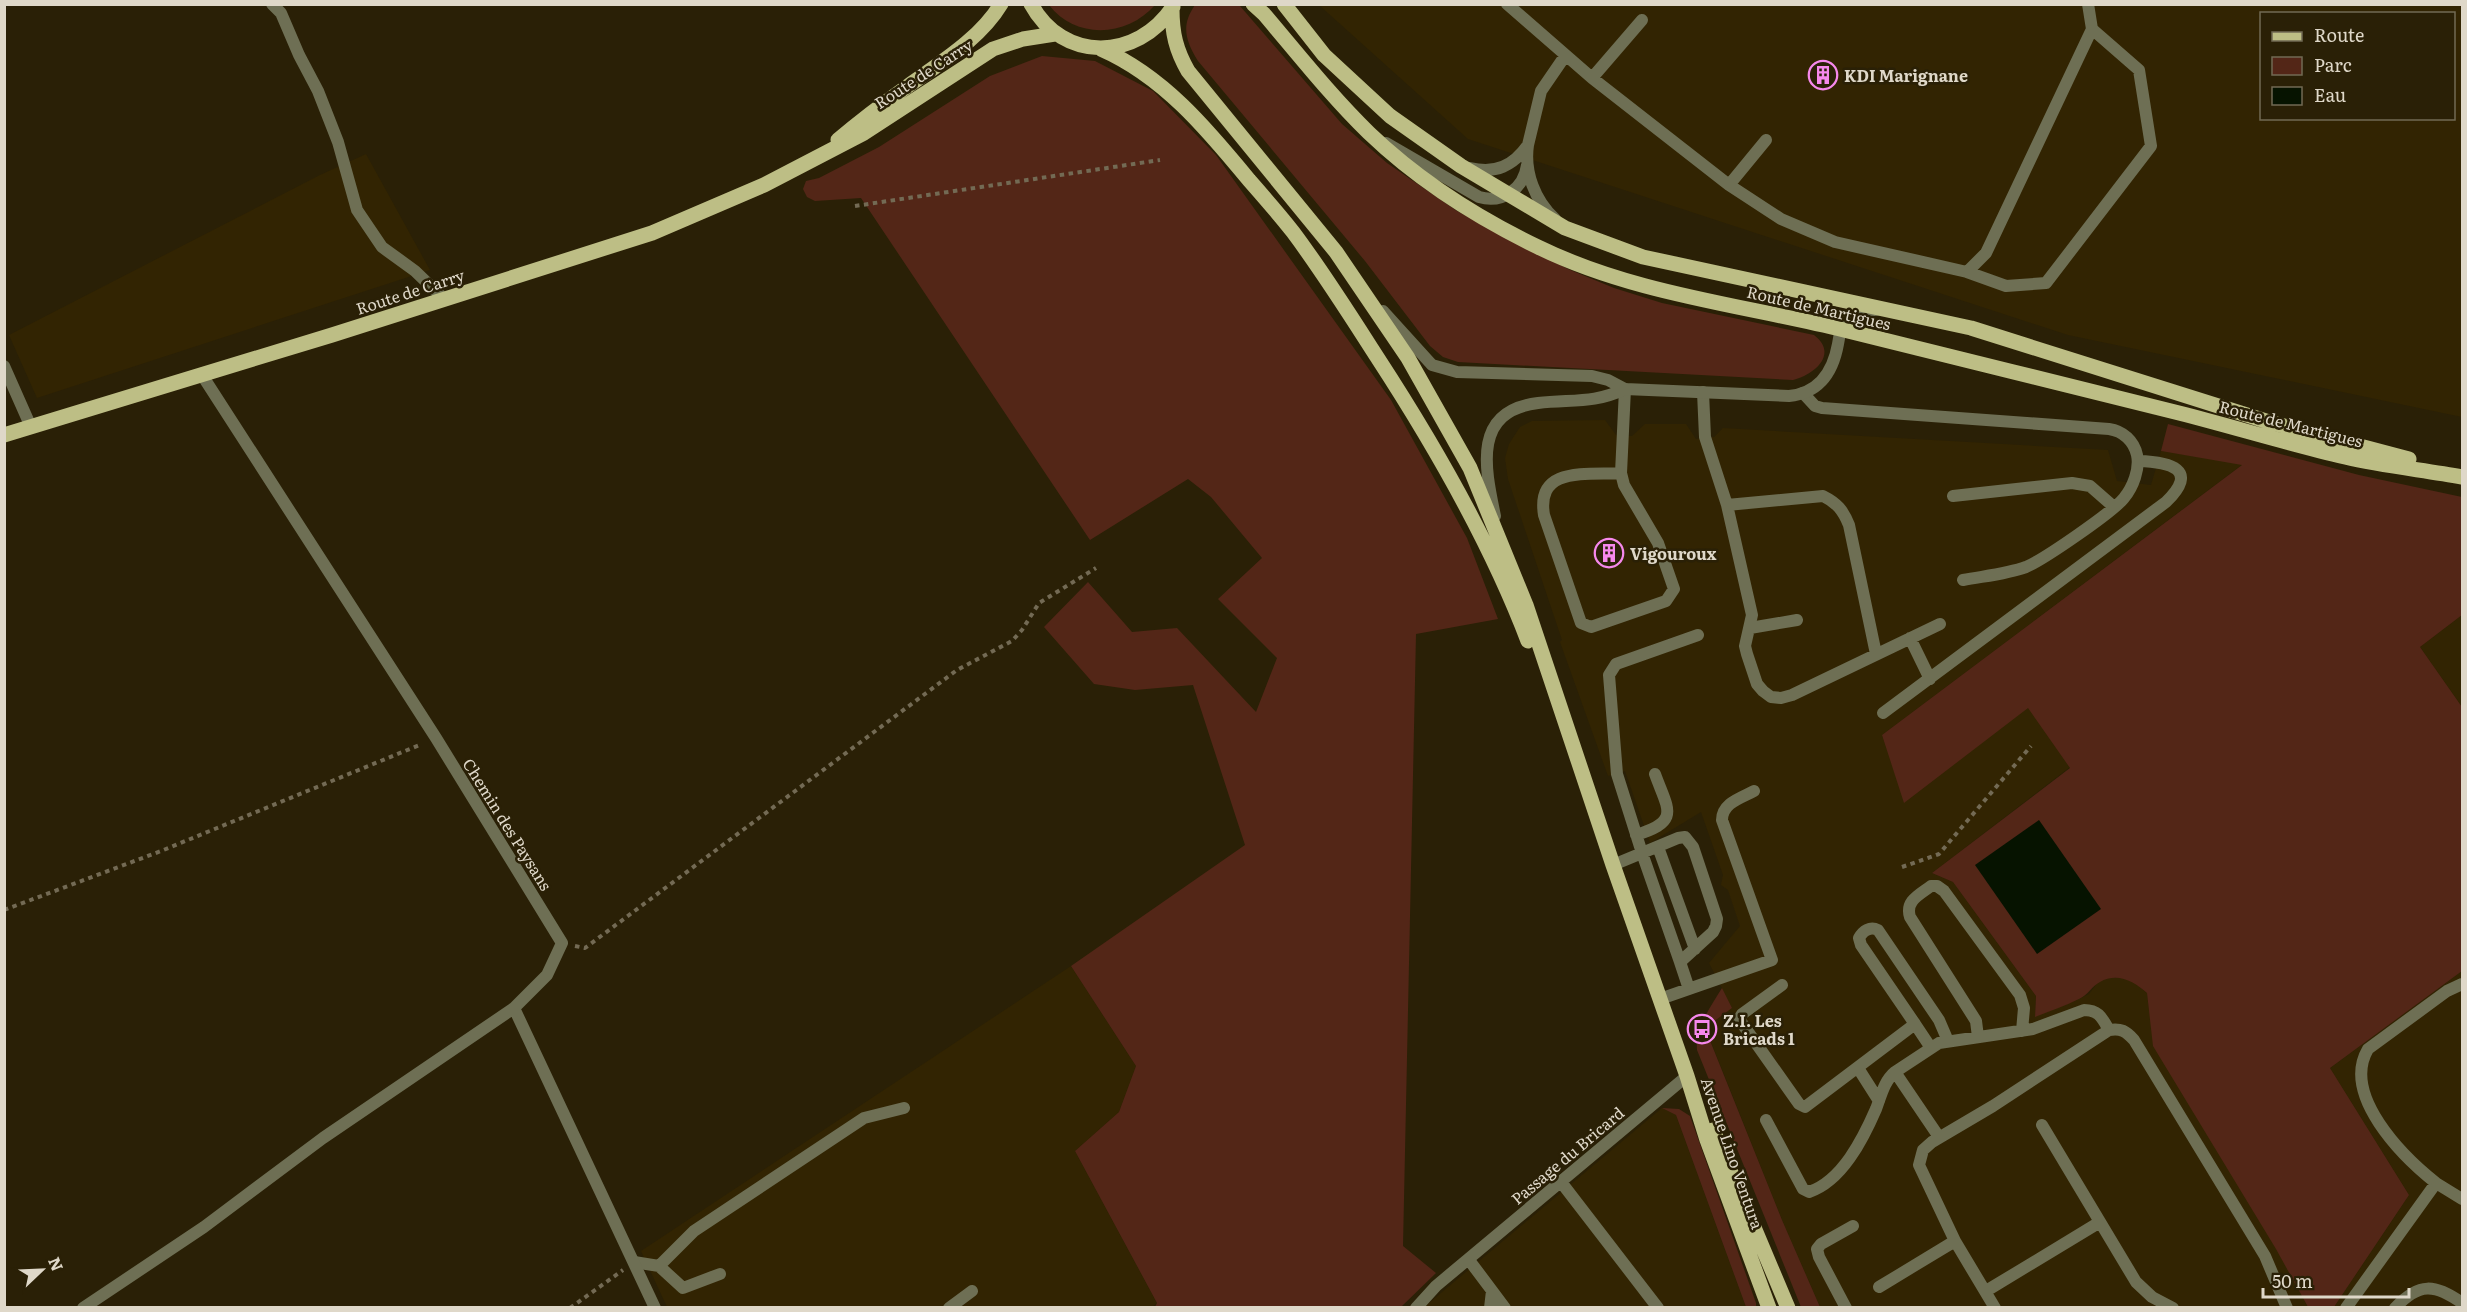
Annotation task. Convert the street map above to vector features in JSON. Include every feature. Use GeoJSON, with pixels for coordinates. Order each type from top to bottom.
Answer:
{"type":"FeatureCollection","features":[{"type":"Feature","properties":{"kind":"main road","name":"Route de Carry"},"geometry":{"type":"LineString","coordinates":[[816,158],[868,114],[947,59],[975,34],[1001,4]]}},
{"type":"Feature","properties":{"kind":"main road"},"geometry":{"type":"LineString","coordinates":[[1031,4],[1038,17],[1055,34],[1070,42],[1101,49],[1122,58],[1166,88],[1223,148],[1293,232],[1417,419],[1464,504],[1510,597],[1592,803]]}},
{"type":"Feature","properties":{"kind":"main road","name":"Route de Martigues"},"geometry":{"type":"LineString","coordinates":[[1253,4],[1370,134],[1424,179],[1476,213],[1540,248],[1620,279],[1700,299],[1840,329],[2190,416],[2347,458],[2463,475]]}},
{"type":"Feature","properties":{"kind":"main road","name":"Route de Martigues"},"geometry":{"type":"LineString","coordinates":[[1284,4],[1324,55],[1390,116],[1461,166],[1565,228],[1643,257],[1971,328],[2269,422],[2463,475]]}},
{"type":"Feature","properties":{"kind":"main road"},"geometry":{"type":"LineString","coordinates":[[1101,49],[1122,46],[1142,38],[1159,26],[1173,7]]}},
{"type":"Feature","properties":{"kind":"main road"},"geometry":{"type":"LineString","coordinates":[[1173,7],[1172,30],[1177,51],[1188,71],[1336,252],[1362,288],[1440,411],[1470,468],[1527,604],[1613,865],[1688,1076]]}},
{"type":"Feature","properties":{"kind":"main road","name":"Route de Carry"},"geometry":{"type":"LineString","coordinates":[[4,435],[652,233],[764,185],[864,133],[993,49],[1023,39],[1055,34]]}},
{"type":"Feature","properties":{"kind":"main road","name":"Avenue Lino Ventura"},"geometry":{"type":"LineString","coordinates":[[1688,1076],[1707,1140],[1769,1308]]}},
{"type":"Feature","properties":{"kind":"main road","name":"Avenue Lino Ventura"},"geometry":{"type":"LineString","coordinates":[[1688,1076],[1788,1308]]}},
{"type":"Feature","properties":{"kind":"street"},"geometry":{"type":"LineString","coordinates":[[272,4],[281,14],[299,56],[318,91],[338,142],[357,210],[382,247],[415,271],[444,299]]}},
{"type":"Feature","properties":{"kind":"street"},"geometry":{"type":"LineString","coordinates":[[1507,4],[1592,78],[1729,185],[1781,219],[1835,242],[1966,272],[2006,286],[2046,284],[2151,146],[2139,70],[2092,29]]}},
{"type":"Feature","properties":{"kind":"street"},"geometry":{"type":"LineString","coordinates":[[1966,272],[1986,253],[2092,29],[2088,4]]}},
{"type":"Feature","properties":{"kind":"street"},"geometry":{"type":"LineString","coordinates":[[1592,78],[1642,20]]}},
{"type":"Feature","properties":{"kind":"street"},"geometry":{"type":"LineString","coordinates":[[1370,134],[1479,197],[1488,200],[1507,194],[1516,190],[1522,182],[1541,91],[1565,56]]}},
{"type":"Feature","properties":{"kind":"street"},"geometry":{"type":"LineString","coordinates":[[1729,185],[1766,140]]}},
{"type":"Feature","properties":{"kind":"street"},"geometry":{"type":"LineString","coordinates":[[1461,166],[1495,171],[1515,160],[1528,145]]}},
{"type":"Feature","properties":{"kind":"street"},"geometry":{"type":"LineString","coordinates":[[1527,165],[1539,200],[1565,228]]}},
{"type":"Feature","properties":{"kind":"street"},"geometry":{"type":"LineString","coordinates":[[1362,288],[1428,360],[1443,369],[1457,372],[1592,376],[1608,380],[1625,389]]}},
{"type":"Feature","properties":{"kind":"street"},"geometry":{"type":"LineString","coordinates":[[1497,529],[1487,480],[1487,441],[1497,423],[1507,413],[1520,406],[1539,403],[1595,400],[1625,389],[1789,396],[1803,393],[1819,385],[1826,378],[1834,360],[1840,329],[1849,318],[1871,310],[1886,309]]}},
{"type":"Feature","properties":{"kind":"street"},"geometry":{"type":"LineString","coordinates":[[4,366],[8,383],[31,427]]}},
{"type":"Feature","properties":{"kind":"street","name":"Chemin des Paysans"},"geometry":{"type":"LineString","coordinates":[[201,375],[436,738],[562,943]]}},
{"type":"Feature","properties":{"kind":"street"},"geometry":{"type":"LineString","coordinates":[[1621,473],[1567,476],[1554,481],[1544,490],[1541,502],[1581,623],[1591,627],[1666,601],[1674,589],[1658,543],[1624,485],[1621,473],[1625,389]]}},
{"type":"Feature","properties":{"kind":"street"},"geometry":{"type":"LineString","coordinates":[[1703,392],[1705,437],[1727,505],[1752,615],[1745,646],[1757,684],[1771,697],[1781,698],[1792,695],[1940,624]]}},
{"type":"Feature","properties":{"kind":"street"},"geometry":{"type":"LineString","coordinates":[[1803,393],[1815,406],[1822,408],[2117,430],[2131,441],[2136,449],[2138,461],[2136,473],[2128,493],[2114,507],[2038,561],[2013,570],[1963,580]]}},
{"type":"Feature","properties":{"kind":"street"},"geometry":{"type":"LineString","coordinates":[[1883,713],[2179,490],[2182,481],[2176,468],[2159,462],[2138,461]]}},
{"type":"Feature","properties":{"kind":"street"},"geometry":{"type":"LineString","coordinates":[[1953,496],[2072,483],[2090,486],[2114,507]]}},
{"type":"Feature","properties":{"kind":"street"},"geometry":{"type":"LineString","coordinates":[[1727,505],[1823,496],[1835,501],[1844,512],[1849,525],[1876,654]]}},
{"type":"Feature","properties":{"kind":"street"},"geometry":{"type":"LineString","coordinates":[[1750,628],[1797,620]]}},
{"type":"Feature","properties":{"kind":"street"},"geometry":{"type":"LineString","coordinates":[[1689,989],[1617,774],[1609,675],[1616,664],[1698,636]]}},
{"type":"Feature","properties":{"kind":"street"},"geometry":{"type":"LineString","coordinates":[[1910,638],[1930,679]]}},
{"type":"Feature","properties":{"kind":"street"},"geometry":{"type":"LineString","coordinates":[[1636,835],[1666,821],[1668,813],[1654,774]]}},
{"type":"Feature","properties":{"kind":"street"},"geometry":{"type":"LineString","coordinates":[[1659,999],[1772,960],[1722,820],[1722,812],[1726,806],[1754,791]]}},
{"type":"Feature","properties":{"kind":"street"},"geometry":{"type":"LineString","coordinates":[[1613,865],[1685,837],[1707,899],[1717,919],[1716,926],[1680,962]]}},
{"type":"Feature","properties":{"kind":"street"},"geometry":{"type":"LineString","coordinates":[[1658,847],[1668,861],[1695,949]]}},
{"type":"Feature","properties":{"kind":"street"},"geometry":{"type":"LineString","coordinates":[[1978,1037],[1976,1021],[1910,917],[1907,908],[1910,902],[1931,886],[1937,886],[1944,891],[2020,995],[2024,1008],[2022,1031]]}},
{"type":"Feature","properties":{"kind":"street"},"geometry":{"type":"LineString","coordinates":[[1931,1048],[1861,945],[1859,938],[1861,933],[1868,929],[1878,930],[1939,1020],[1948,1041]]}},
{"type":"Feature","properties":{"kind":"street"},"geometry":{"type":"LineString","coordinates":[[83,1308],[204,1227],[323,1138],[514,1008],[547,975],[562,943]]}},
{"type":"Feature","properties":{"kind":"street"},"geometry":{"type":"LineString","coordinates":[[2463,984],[2446,992],[2368,1049],[2362,1059],[2362,1088],[2374,1113],[2413,1165],[2436,1183],[2463,1199]]}},
{"type":"Feature","properties":{"kind":"street"},"geometry":{"type":"LineString","coordinates":[[1782,985],[1742,1014],[1738,1020],[1799,1104],[1805,1107],[1915,1024]]}},
{"type":"Feature","properties":{"kind":"street"},"geometry":{"type":"LineString","coordinates":[[514,1008],[656,1308]]}},
{"type":"Feature","properties":{"kind":"street"},"geometry":{"type":"LineString","coordinates":[[1766,1120],[1803,1189],[1809,1192],[1833,1178],[1850,1158],[1879,1101],[1888,1077],[1931,1048],[1948,1041],[2033,1029],[2084,1010],[2092,1010],[2100,1014],[2109,1030]]}},
{"type":"Feature","properties":{"kind":"street"},"geometry":{"type":"LineString","coordinates":[[1995,1308],[1955,1241],[1919,1166],[1923,1150],[2109,1030],[2117,1028],[2126,1032],[2134,1040],[2265,1256],[2287,1308]]}},
{"type":"Feature","properties":{"kind":"street"},"geometry":{"type":"LineString","coordinates":[[1858,1068],[1879,1101]]}},
{"type":"Feature","properties":{"kind":"street"},"geometry":{"type":"LineString","coordinates":[[1895,1072],[1940,1137]]}},
{"type":"Feature","properties":{"kind":"street","name":"Passage du Bricard"},"geometry":{"type":"LineString","coordinates":[[1416,1308],[1436,1287],[1688,1076]]}},
{"type":"Feature","properties":{"kind":"street"},"geometry":{"type":"LineString","coordinates":[[659,1266],[694,1231],[864,1118],[904,1108]]}},
{"type":"Feature","properties":{"kind":"street"},"geometry":{"type":"LineString","coordinates":[[2042,1125],[2136,1282],[2152,1297],[2173,1308]]}},
{"type":"Feature","properties":{"kind":"street"},"geometry":{"type":"LineString","coordinates":[[1561,1182],[1658,1308]]}},
{"type":"Feature","properties":{"kind":"street"},"geometry":{"type":"LineString","coordinates":[[2346,1308],[2436,1183]]}},
{"type":"Feature","properties":{"kind":"street"},"geometry":{"type":"LineString","coordinates":[[1986,1291],[2100,1222]]}},
{"type":"Feature","properties":{"kind":"street"},"geometry":{"type":"LineString","coordinates":[[1846,1308],[1817,1249],[1821,1244],[1853,1226]]}},
{"type":"Feature","properties":{"kind":"street"},"geometry":{"type":"LineString","coordinates":[[1880,1287],[1955,1241]]}},
{"type":"Feature","properties":{"kind":"street"},"geometry":{"type":"LineString","coordinates":[[1469,1260],[1505,1308]]}},
{"type":"Feature","properties":{"kind":"street"},"geometry":{"type":"LineString","coordinates":[[634,1262],[659,1266],[683,1288],[720,1274]]}},
{"type":"Feature","properties":{"kind":"street"},"geometry":{"type":"LineString","coordinates":[[2395,1308],[2406,1296],[2429,1288],[2436,1288],[2463,1303]]}},
{"type":"Feature","properties":{"kind":"street"},"geometry":{"type":"LineString","coordinates":[[949,1308],[972,1291]]}},
{"type":"Feature","properties":{"kind":"street"},"geometry":{"type":"LineString","coordinates":[[1490,1308],[1492,1291]]}},
{"type":"Feature","properties":{"kind":"path"},"geometry":{"type":"LineString","coordinates":[[855,206],[1160,160]]}},
{"type":"Feature","properties":{"kind":"path"},"geometry":{"type":"LineString","coordinates":[[562,943],[585,948],[957,670],[1012,641],[1039,603],[1096,568]]}},
{"type":"Feature","properties":{"kind":"path"},"geometry":{"type":"LineString","coordinates":[[4,910],[161,852],[436,738]]}},
{"type":"Feature","properties":{"kind":"path"},"geometry":{"type":"LineString","coordinates":[[1902,867],[1930,859],[1946,847],[2031,746]]}},
{"type":"Feature","properties":{"kind":"path"},"geometry":{"type":"LineString","coordinates":[[570,1308],[634,1262]]}},
{"type":"Feature","properties":{"kind":"shaded area"},"geometry":{"type":"Polygon","coordinates":[[[1319,5],[2462,5],[2462,417],[2068,335],[1468,139],[1319,5]]]}},
{"type":"Feature","properties":{"kind":"shaded area"},"geometry":{"type":"Polygon","coordinates":[[[366,154],[430,270],[37,398],[9,335],[320,175],[366,154]]]}},
{"type":"Feature","properties":{"kind":"shaded area"},"geometry":{"type":"Polygon","coordinates":[[[1605,420],[1616,435],[1632,436],[1645,424],[1686,424],[1696,439],[1714,437],[1723,428],[2108,450],[2117,481],[2151,485],[2161,451],[2243,464],[1882,735],[1905,802],[2028,707],[2070,767],[1932,873],[1953,882],[2036,996],[2035,1016],[2089,994],[2098,982],[2110,978],[2123,978],[2135,983],[2147,993],[2149,1010],[2308,1307],[1820,1307],[1782,1220],[1705,1027],[1732,1008],[1709,963],[1740,926],[1728,890],[1721,885],[1723,875],[1701,812],[1650,843],[1625,771],[1608,776],[1560,642],[1562,640],[1508,479],[1505,458],[1509,444],[1520,427],[1532,421],[1605,420]]]}},
{"type":"Feature","properties":{"kind":"shaded area"},"geometry":{"type":"Polygon","coordinates":[[[2462,615],[2462,707],[2420,647],[2462,615]]]}},
{"type":"Feature","properties":{"kind":"shaded area"},"geometry":{"type":"Polygon","coordinates":[[[1071,966],[1136,1066],[1119,1112],[1075,1151],[1157,1303],[1152,1307],[667,1307],[641,1251],[1071,966]]]}},
{"type":"Feature","properties":{"kind":"shaded area"},"geometry":{"type":"Polygon","coordinates":[[[2462,971],[2462,1307],[2334,1307],[2409,1195],[2330,1068],[2462,971]]]}},
{"type":"Feature","properties":{"kind":"shaded area"},"geometry":{"type":"Polygon","coordinates":[[[1662,1108],[1676,1115],[1746,1307],[1423,1308],[1662,1108]]]}},
{"type":"Feature","properties":{"kind":"green space"},"geometry":{"type":"Polygon","coordinates":[[[1049,5],[1155,5],[1144,16],[1130,23],[1102,30],[1087,29],[1073,24],[1049,5]]]}},
{"type":"Feature","properties":{"kind":"green space"},"geometry":{"type":"Polygon","coordinates":[[[1195,5],[1240,6],[1342,124],[1387,163],[1457,211],[1568,269],[1614,288],[1662,303],[1814,335],[1824,349],[1821,363],[1809,374],[1793,380],[1458,362],[1443,357],[1430,346],[1365,261],[1198,61],[1186,33],[1188,19],[1195,5]]]}},
{"type":"Feature","properties":{"kind":"green space"},"geometry":{"type":"Polygon","coordinates":[[[1042,56],[1095,61],[1153,91],[1216,155],[1391,400],[1467,538],[1498,619],[1416,634],[1403,1246],[1436,1273],[1401,1307],[1155,1307],[1157,1303],[1075,1151],[1119,1112],[1136,1066],[1071,966],[1245,845],[1193,685],[1135,690],[1094,684],[1044,627],[1088,582],[1132,632],[1177,628],[1256,712],[1277,658],[1218,599],[1262,558],[1211,497],[1188,479],[1090,540],[861,198],[815,201],[807,197],[803,189],[806,181],[819,178],[879,147],[990,76],[1042,56]]]}},
{"type":"Feature","properties":{"kind":"green space"},"geometry":{"type":"Polygon","coordinates":[[[2168,424],[2359,475],[2462,497],[2462,615],[2420,647],[2462,707],[2462,971],[2330,1068],[2409,1195],[2334,1307],[2308,1307],[2276,1249],[2153,1046],[2147,993],[2125,979],[2106,979],[2079,999],[2035,1017],[2036,996],[1953,882],[1932,873],[2070,768],[2028,708],[1904,803],[1882,735],[2242,465],[2161,451],[2168,424]]]}},
{"type":"Feature","properties":{"kind":"green space"},"geometry":{"type":"Polygon","coordinates":[[[1722,988],[1732,1008],[1705,1028],[1782,1220],[1820,1307],[1801,1307],[1697,1050],[1701,1025],[1722,988]]]}},
{"type":"Feature","properties":{"kind":"green space"},"geometry":{"type":"Polygon","coordinates":[[[1662,1108],[1679,1109],[1690,1116],[1756,1307],[1746,1307],[1676,1115],[1662,1108]]]}},
{"type":"Feature","properties":{"kind":"water"},"geometry":{"type":"Polygon","coordinates":[[[2039,820],[2101,909],[2037,954],[1975,865],[2039,820]]]}},
{"type":"Feature","properties":{"kind":"place","name":"KDI Marignane"},"geometry":{"type":"Point","coordinates":[1823,75]}},
{"type":"Feature","properties":{"kind":"place","name":"Vigouroux"},"geometry":{"type":"Point","coordinates":[1609,553]}},
{"type":"Feature","properties":{"kind":"place","name":"Z.I. Les Bricads 1"},"geometry":{"type":"Point","coordinates":[1702,1029]}}]}
